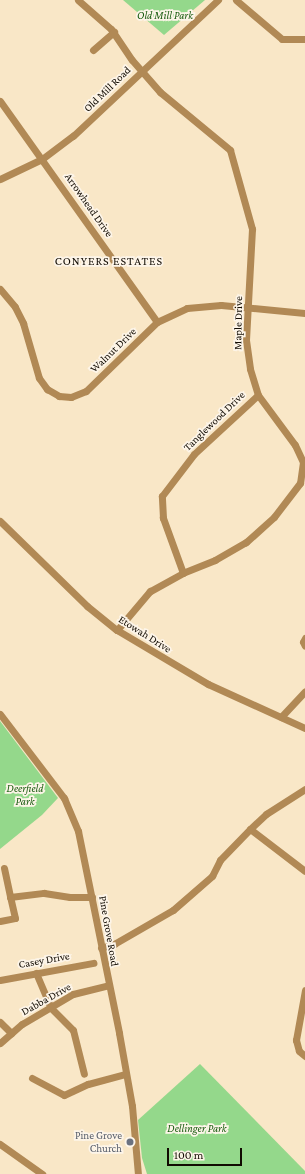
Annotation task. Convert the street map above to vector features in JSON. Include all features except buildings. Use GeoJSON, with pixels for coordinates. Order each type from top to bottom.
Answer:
{"type":"FeatureCollection","features":[{"type":"Feature","properties":{"kind":"street","name":"Maple Drive"},"geometry":{"type":"LineString","coordinates":[[78,0],[114,32],[141,71],[170,101],[230,150],[252,229],[246,340],[250,369],[258,395],[301,456],[303,462],[300,482],[274,517],[246,542],[215,560],[183,573],[145,594],[117,630]]}},
{"type":"Feature","properties":{"kind":"street","name":"Old Mill Road"},"geometry":{"type":"LineString","coordinates":[[0,179],[42,159],[73,136],[218,0]]}},
{"type":"Feature","properties":{"kind":"street"},"geometry":{"type":"LineString","coordinates":[[236,0],[282,39],[305,39]]}},
{"type":"Feature","properties":{"kind":"street"},"geometry":{"type":"LineString","coordinates":[[93,50],[114,32]]}},
{"type":"Feature","properties":{"kind":"street","name":"Arrowhead Drive"},"geometry":{"type":"LineString","coordinates":[[0,101],[157,322]]}},
{"type":"Feature","properties":{"kind":"street","name":"Walnut Drive"},"geometry":{"type":"LineString","coordinates":[[0,289],[15,307],[23,323],[39,378],[47,389],[58,396],[70,397],[86,391],[157,322],[187,308],[221,305],[248,309],[305,313]]}},
{"type":"Feature","properties":{"kind":"street","name":"Tanglewood Drive"},"geometry":{"type":"LineString","coordinates":[[183,573],[163,518],[162,496],[194,454],[258,395]]}},
{"type":"Feature","properties":{"kind":"street","name":"Etowah Drive"},"geometry":{"type":"LineString","coordinates":[[0,521],[87,606],[117,630],[208,684],[305,728]]}},
{"type":"Feature","properties":{"kind":"street"},"geometry":{"type":"LineString","coordinates":[[305,638],[303,642],[305,646]]}},
{"type":"Feature","properties":{"kind":"street"},"geometry":{"type":"LineString","coordinates":[[281,717],[305,691]]}},
{"type":"Feature","properties":{"kind":"street","name":"Pine Grove Road"},"geometry":{"type":"LineString","coordinates":[[0,714],[64,798],[72,813],[92,898],[126,1074],[138,1174]]}},
{"type":"Feature","properties":{"kind":"street"},"geometry":{"type":"LineString","coordinates":[[101,948],[114,944],[174,910],[212,876],[220,860],[250,828],[266,814],[305,789]]}},
{"type":"Feature","properties":{"kind":"street"},"geometry":{"type":"LineString","coordinates":[[250,828],[305,871]]}},
{"type":"Feature","properties":{"kind":"street"},"geometry":{"type":"LineString","coordinates":[[0,921],[15,918],[4,868]]}},
{"type":"Feature","properties":{"kind":"street"},"geometry":{"type":"LineString","coordinates":[[10,897],[44,893],[70,897],[92,898]]}},
{"type":"Feature","properties":{"kind":"street","name":"Casey Drive"},"geometry":{"type":"LineString","coordinates":[[0,980],[93,963]]}},
{"type":"Feature","properties":{"kind":"street"},"geometry":{"type":"LineString","coordinates":[[36,973],[51,1008],[73,1030],[84,1074]]}},
{"type":"Feature","properties":{"kind":"street","name":"Dabba Drive"},"geometry":{"type":"LineString","coordinates":[[0,1043],[11,1033],[73,994],[108,985]]}},
{"type":"Feature","properties":{"kind":"street"},"geometry":{"type":"LineString","coordinates":[[305,990],[296,1040],[299,1051],[305,1056]]}},
{"type":"Feature","properties":{"kind":"street"},"geometry":{"type":"LineString","coordinates":[[301,1009],[305,1019]]}},
{"type":"Feature","properties":{"kind":"street"},"geometry":{"type":"LineString","coordinates":[[0,1022],[11,1033]]}},
{"type":"Feature","properties":{"kind":"street"},"geometry":{"type":"LineString","coordinates":[[32,1078],[64,1095],[88,1084],[126,1074]]}},
{"type":"Feature","properties":{"kind":"street"},"geometry":{"type":"LineString","coordinates":[[0,1144],[42,1174]]}},
{"type":"Feature","properties":{"kind":"green space","name":"Old Mill Park"},"geometry":{"type":"Polygon","coordinates":[[[123,0],[205,0],[164,35],[123,0]]]}},
{"type":"Feature","properties":{"kind":"green space","name":"Deerfield Park"},"geometry":{"type":"Polygon","coordinates":[[[0,721],[58,798],[42,815],[0,849],[0,721]]]}},
{"type":"Feature","properties":{"kind":"green space","name":"Dellinger Park"},"geometry":{"type":"Polygon","coordinates":[[[200,1064],[305,1171],[305,1174],[147,1174],[142,1158],[138,1120],[200,1064]]]}},
{"type":"Feature","properties":{"kind":"place","name":"Pine Grove Church"},"geometry":{"type":"Point","coordinates":[130,1142]}},
{"type":"Feature","properties":{"kind":"district","name":"CONYERS ESTATES"},"geometry":{"type":"Point","coordinates":[109,262]}}]}
